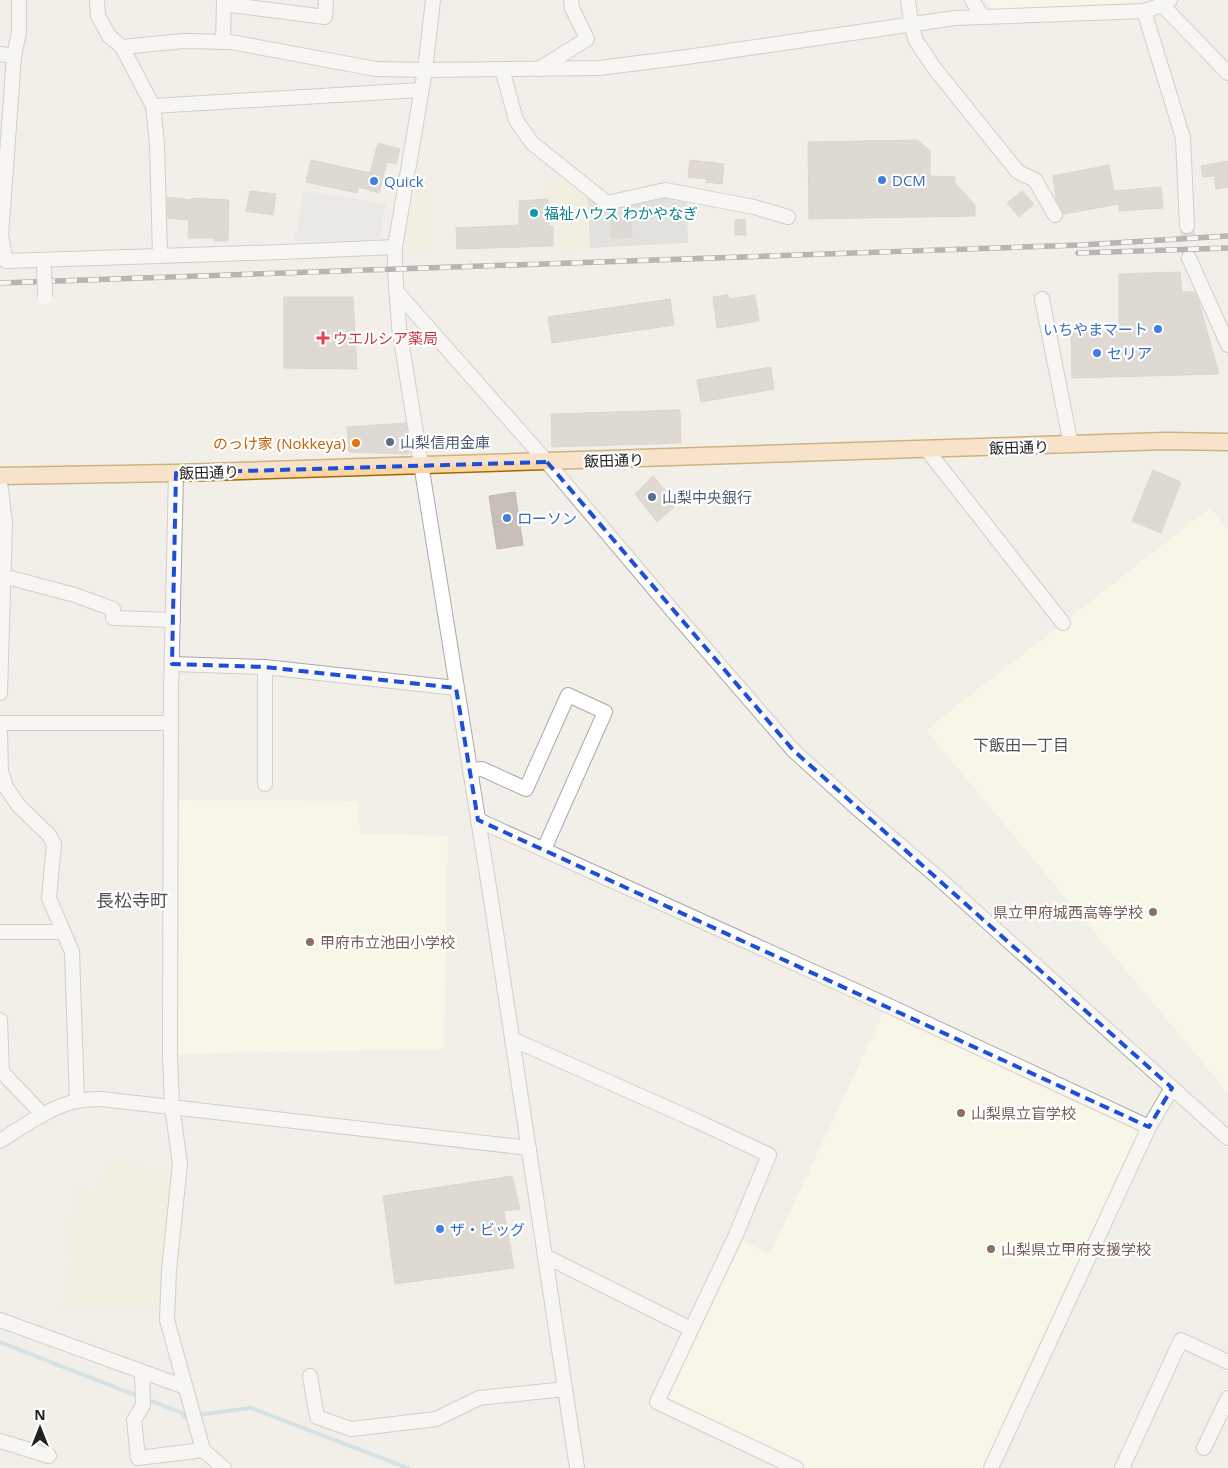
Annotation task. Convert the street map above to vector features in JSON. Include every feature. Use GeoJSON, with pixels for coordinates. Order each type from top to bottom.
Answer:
{"type":"FeatureCollection","features":[{"type":"Feature","properties":{"kind":"main road","name":"飯田通り"},"geometry":{"type":"LineString","coordinates":[[0,476],[176,474],[421,464],[547,462],[1166,441],[1228,442]]}},
{"type":"Feature","properties":{"kind":"street"},"geometry":{"type":"LineString","coordinates":[[20,0],[20,32],[7,55],[0,236],[6,261],[395,247]]}},
{"type":"Feature","properties":{"kind":"street"},"geometry":{"type":"LineString","coordinates":[[97,0],[98,16],[109,36],[122,47],[153,106],[157,143],[160,256]]}},
{"type":"Feature","properties":{"kind":"street"},"geometry":{"type":"LineString","coordinates":[[223,42],[224,2],[324,17],[326,0]]}},
{"type":"Feature","properties":{"kind":"street"},"geometry":{"type":"LineString","coordinates":[[433,0],[425,70],[420,90],[395,247],[399,326],[478,820],[577,1468]]}},
{"type":"Feature","properties":{"kind":"street"},"geometry":{"type":"LineString","coordinates":[[538,69],[587,39],[572,8],[571,0]]}},
{"type":"Feature","properties":{"kind":"street"},"geometry":{"type":"LineString","coordinates":[[908,0],[911,24],[916,41],[935,69],[1018,172],[1034,180],[1055,215]]}},
{"type":"Feature","properties":{"kind":"street"},"geometry":{"type":"LineString","coordinates":[[972,0],[982,17]]}},
{"type":"Feature","properties":{"kind":"street"},"geometry":{"type":"LineString","coordinates":[[122,47],[184,41],[223,42],[376,69],[599,68],[954,18],[1144,11],[1166,3],[1228,73]]}},
{"type":"Feature","properties":{"kind":"street"},"geometry":{"type":"LineString","coordinates":[[1144,11],[1183,138],[1187,226]]}},
{"type":"Feature","properties":{"kind":"street"},"geometry":{"type":"LineString","coordinates":[[502,69],[516,120],[532,143],[607,203],[665,190],[754,208],[788,217]]}},
{"type":"Feature","properties":{"kind":"street"},"geometry":{"type":"LineString","coordinates":[[153,106],[420,90]]}},
{"type":"Feature","properties":{"kind":"street"},"geometry":{"type":"LineString","coordinates":[[1189,258],[1228,345]]}},
{"type":"Feature","properties":{"kind":"street"},"geometry":{"type":"LineString","coordinates":[[44,266],[45,297]]}},
{"type":"Feature","properties":{"kind":"street"},"geometry":{"type":"LineString","coordinates":[[396,291],[547,462],[793,750],[1228,1138]]}},
{"type":"Feature","properties":{"kind":"street"},"geometry":{"type":"LineString","coordinates":[[1042,299],[1071,445]]}},
{"type":"Feature","properties":{"kind":"street"},"geometry":{"type":"LineString","coordinates":[[927,450],[1063,623]]}},
{"type":"Feature","properties":{"kind":"street"},"geometry":{"type":"LineString","coordinates":[[176,474],[171,723],[170,1055],[172,1106],[180,1164],[167,1320],[203,1450],[223,1468]]}},
{"type":"Feature","properties":{"kind":"street"},"geometry":{"type":"LineString","coordinates":[[0,482],[5,523],[0,693]]}},
{"type":"Feature","properties":{"kind":"street"},"geometry":{"type":"LineString","coordinates":[[3,576],[75,595],[113,609],[113,618],[173,620]]}},
{"type":"Feature","properties":{"kind":"street"},"geometry":{"type":"LineString","coordinates":[[172,664],[265,667],[456,688]]}},
{"type":"Feature","properties":{"kind":"street"},"geometry":{"type":"LineString","coordinates":[[265,667],[265,784]]}},
{"type":"Feature","properties":{"kind":"street"},"geometry":{"type":"LineString","coordinates":[[470,770],[482,769],[526,789],[568,694],[605,712],[544,849]]}},
{"type":"Feature","properties":{"kind":"street"},"geometry":{"type":"LineString","coordinates":[[0,723],[171,723]]}},
{"type":"Feature","properties":{"kind":"street"},"geometry":{"type":"LineString","coordinates":[[0,734],[1,771],[6,787],[18,805],[49,835],[54,844],[49,898],[72,952],[77,1100]]}},
{"type":"Feature","properties":{"kind":"street"},"geometry":{"type":"LineString","coordinates":[[478,820],[887,1005],[1149,1127]]}},
{"type":"Feature","properties":{"kind":"street"},"geometry":{"type":"LineString","coordinates":[[0,932],[62,932]]}},
{"type":"Feature","properties":{"kind":"street"},"geometry":{"type":"LineString","coordinates":[[0,1020],[2,1072],[43,1115]]}},
{"type":"Feature","properties":{"kind":"street"},"geometry":{"type":"LineString","coordinates":[[512,1039],[769,1155],[735,1237],[657,1402],[792,1467]]}},
{"type":"Feature","properties":{"kind":"street"},"geometry":{"type":"LineString","coordinates":[[996,1466],[1149,1127],[1172,1088]]}},
{"type":"Feature","properties":{"kind":"street"},"geometry":{"type":"LineString","coordinates":[[0,1141],[43,1115],[77,1100],[101,1098],[529,1148]]}},
{"type":"Feature","properties":{"kind":"street"},"geometry":{"type":"LineString","coordinates":[[545,1256],[691,1329]]}},
{"type":"Feature","properties":{"kind":"street"},"geometry":{"type":"LineString","coordinates":[[0,1320],[185,1387]]}},
{"type":"Feature","properties":{"kind":"street"},"geometry":{"type":"LineString","coordinates":[[1122,1468],[1181,1340],[1228,1362]]}},
{"type":"Feature","properties":{"kind":"street"},"geometry":{"type":"LineString","coordinates":[[142,1372],[143,1405],[134,1420],[138,1458],[203,1450]]}},
{"type":"Feature","properties":{"kind":"street"},"geometry":{"type":"LineString","coordinates":[[310,1376],[317,1417],[351,1429],[436,1419],[479,1398],[564,1389]]}},
{"type":"Feature","properties":{"kind":"street"},"geometry":{"type":"LineString","coordinates":[[1204,1448],[1228,1398]]}},
{"type":"Feature","properties":{"kind":"street"},"geometry":{"type":"LineString","coordinates":[[0,1441],[49,1456]]}},
{"type":"Feature","properties":{"kind":"highlighted area"},"geometry":{"type":"Polygon","coordinates":[[[547,462],[793,750],[1172,1088],[1149,1127],[478,820],[456,688],[265,667],[172,664],[176,473],[547,462]]]}},
{"type":"Feature","properties":{"kind":"shaded area"},"geometry":{"type":"Polygon","coordinates":[[[985,0],[1143,0],[1132,3],[993,10],[985,0]]]}},
{"type":"Feature","properties":{"kind":"shaded area"},"geometry":{"type":"Polygon","coordinates":[[[567,178],[587,195],[590,248],[561,249],[544,184],[567,178]]]}},
{"type":"Feature","properties":{"kind":"shaded area"},"geometry":{"type":"Polygon","coordinates":[[[304,191],[386,204],[380,239],[294,242],[304,191]]]}},
{"type":"Feature","properties":{"kind":"shaded area"},"geometry":{"type":"Polygon","coordinates":[[[415,192],[431,194],[431,252],[406,252],[415,192]]]}},
{"type":"Feature","properties":{"kind":"shaded area"},"geometry":{"type":"Polygon","coordinates":[[[687,194],[688,243],[590,248],[587,195],[603,206],[655,197],[687,194]]]}},
{"type":"Feature","properties":{"kind":"shaded area","name":"県立甲府城西高等学校"},"geometry":{"type":"Polygon","coordinates":[[[1210,508],[1228,529],[1228,1093],[926,730],[1210,508]]]}},
{"type":"Feature","properties":{"kind":"shaded area","name":"甲府市立池田小学校"},"geometry":{"type":"Polygon","coordinates":[[[173,800],[358,801],[360,833],[448,836],[444,1049],[174,1054],[173,800]]]}},
{"type":"Feature","properties":{"kind":"shaded area"},"geometry":{"type":"Polygon","coordinates":[[[887,1005],[1149,1127],[991,1468],[796,1468],[657,1402],[735,1237],[770,1254],[887,1005]]]}},
{"type":"Feature","properties":{"kind":"shaded area"},"geometry":{"type":"Polygon","coordinates":[[[107,1159],[173,1176],[160,1306],[63,1307],[73,1258],[66,1222],[78,1219],[78,1189],[101,1194],[107,1159]]]}},
{"type":"Feature","properties":{"kind":"building","name":"DCM"},"geometry":{"type":"Polygon","coordinates":[[[918,140],[930,151],[930,176],[955,177],[955,183],[975,205],[975,216],[809,219],[808,142],[918,140]]]}},
{"type":"Feature","properties":{"kind":"building"},"geometry":{"type":"Polygon","coordinates":[[[378,143],[400,149],[396,164],[387,162],[379,193],[359,187],[357,193],[306,182],[311,160],[370,173],[378,143]]]}},
{"type":"Feature","properties":{"kind":"building"},"geometry":{"type":"Polygon","coordinates":[[[690,160],[724,164],[722,184],[706,182],[707,179],[688,177],[690,160]]]}},
{"type":"Feature","properties":{"kind":"building"},"geometry":{"type":"Polygon","coordinates":[[[1228,161],[1228,187],[1216,189],[1214,176],[1203,177],[1201,166],[1228,161]]]}},
{"type":"Feature","properties":{"kind":"building"},"geometry":{"type":"Polygon","coordinates":[[[1109,165],[1114,191],[1161,187],[1163,208],[1119,211],[1119,204],[1064,214],[1056,199],[1053,176],[1109,165]]]}},
{"type":"Feature","properties":{"kind":"building"},"geometry":{"type":"Polygon","coordinates":[[[250,191],[276,194],[273,215],[246,211],[250,191]]]}},
{"type":"Feature","properties":{"kind":"building"},"geometry":{"type":"Polygon","coordinates":[[[1022,191],[1034,204],[1019,217],[1007,203],[1022,191]]]}},
{"type":"Feature","properties":{"kind":"building"},"geometry":{"type":"Polygon","coordinates":[[[167,197],[191,200],[191,198],[229,200],[228,241],[215,241],[215,238],[188,238],[189,220],[168,218],[167,197]]]}},
{"type":"Feature","properties":{"kind":"building","name":"福祉ハウス わかやなぎ"},"geometry":{"type":"Polygon","coordinates":[[[548,199],[549,226],[553,226],[553,246],[457,249],[456,228],[519,225],[519,201],[548,199]]]}},
{"type":"Feature","properties":{"kind":"building"},"geometry":{"type":"Polygon","coordinates":[[[630,216],[632,237],[612,238],[611,218],[630,216]]]}},
{"type":"Feature","properties":{"kind":"building"},"geometry":{"type":"Polygon","coordinates":[[[745,219],[746,235],[735,235],[735,220],[745,219]]]}},
{"type":"Feature","properties":{"kind":"building"},"geometry":{"type":"Polygon","coordinates":[[[1180,272],[1182,292],[1195,292],[1199,302],[1219,374],[1072,378],[1071,333],[1119,331],[1119,274],[1180,272]]]}},
{"type":"Feature","properties":{"kind":"building"},"geometry":{"type":"Polygon","coordinates":[[[728,295],[729,299],[755,295],[759,321],[717,328],[713,297],[728,295]]]}},
{"type":"Feature","properties":{"kind":"building"},"geometry":{"type":"Polygon","coordinates":[[[284,297],[353,297],[357,369],[284,368],[284,297]]]}},
{"type":"Feature","properties":{"kind":"building"},"geometry":{"type":"Polygon","coordinates":[[[670,299],[674,325],[552,343],[548,317],[670,299]]]}},
{"type":"Feature","properties":{"kind":"building"},"geometry":{"type":"Polygon","coordinates":[[[771,367],[774,389],[701,402],[697,380],[771,367]]]}},
{"type":"Feature","properties":{"kind":"building"},"geometry":{"type":"Polygon","coordinates":[[[680,410],[681,443],[552,447],[551,414],[680,410]]]}},
{"type":"Feature","properties":{"kind":"building"},"geometry":{"type":"Polygon","coordinates":[[[406,423],[409,454],[349,452],[347,427],[406,423]]]}},
{"type":"Feature","properties":{"kind":"building"},"geometry":{"type":"Polygon","coordinates":[[[1153,470],[1181,482],[1161,533],[1132,521],[1153,470]]]}},
{"type":"Feature","properties":{"kind":"building"},"geometry":{"type":"Polygon","coordinates":[[[653,476],[677,504],[657,522],[635,494],[653,476]]]}},
{"type":"Feature","properties":{"kind":"building"},"geometry":{"type":"Polygon","coordinates":[[[515,492],[523,545],[497,549],[489,496],[515,492]]]}},
{"type":"Feature","properties":{"kind":"building"},"geometry":{"type":"Polygon","coordinates":[[[512,1176],[520,1209],[504,1211],[514,1268],[395,1284],[383,1196],[512,1176]]]}},
{"type":"Feature","properties":{"kind":"waterway"},"geometry":{"type":"LineString","coordinates":[[0,1342],[140,1397]]}},
{"type":"Feature","properties":{"kind":"waterway"},"geometry":{"type":"LineString","coordinates":[[146,1399],[182,1413],[185,1417],[190,1416]]}},
{"type":"Feature","properties":{"kind":"waterway"},"geometry":{"type":"LineString","coordinates":[[197,1415],[251,1408],[408,1468]]}},
{"type":"Feature","properties":{"kind":"tunnel"},"geometry":{"type":"LineString","coordinates":[[1187,226],[1189,258]]}},
{"type":"Feature","properties":{"kind":"railway"},"geometry":{"type":"LineString","coordinates":[[0,283],[1081,245],[1228,236]]}},
{"type":"Feature","properties":{"kind":"railway"},"geometry":{"type":"LineString","coordinates":[[1078,253],[1228,248]]}},
{"type":"Feature","properties":{"kind":"place","name":"DCM"},"geometry":{"type":"Point","coordinates":[882,180]}},
{"type":"Feature","properties":{"kind":"place","name":"Quick"},"geometry":{"type":"Point","coordinates":[374,181]}},
{"type":"Feature","properties":{"kind":"place","name":"福祉ハウス わかやなぎ"},"geometry":{"type":"Point","coordinates":[534,213]}},
{"type":"Feature","properties":{"kind":"place","name":"いちやまマート"},"geometry":{"type":"Point","coordinates":[1158,329]}},
{"type":"Feature","properties":{"kind":"place","name":"ウエルシア薬局"},"geometry":{"type":"Point","coordinates":[323,338]}},
{"type":"Feature","properties":{"kind":"place","name":"セリア"},"geometry":{"type":"Point","coordinates":[1097,353]}},
{"type":"Feature","properties":{"kind":"place","name":"山梨信用金庫"},"geometry":{"type":"Point","coordinates":[390,442]}},
{"type":"Feature","properties":{"kind":"place","name":"のっけ家 (Nokkeya)"},"geometry":{"type":"Point","coordinates":[356,443]}},
{"type":"Feature","properties":{"kind":"place","name":"山梨中央銀行"},"geometry":{"type":"Point","coordinates":[652,497]}},
{"type":"Feature","properties":{"kind":"place","name":"ローソン"},"geometry":{"type":"Point","coordinates":[507,518]}},
{"type":"Feature","properties":{"kind":"place","name":"県立甲府城西高等学校"},"geometry":{"type":"Point","coordinates":[1153,912]}},
{"type":"Feature","properties":{"kind":"place","name":"甲府市立池田小学校"},"geometry":{"type":"Point","coordinates":[310,942]}},
{"type":"Feature","properties":{"kind":"place","name":"山梨県立盲学校"},"geometry":{"type":"Point","coordinates":[961,1113]}},
{"type":"Feature","properties":{"kind":"place","name":"ザ・ビッグ"},"geometry":{"type":"Point","coordinates":[440,1229]}},
{"type":"Feature","properties":{"kind":"place","name":"山梨県立甲府支援学校"},"geometry":{"type":"Point","coordinates":[991,1249]}},
{"type":"Feature","properties":{"kind":"district","name":"下飯田一丁目"},"geometry":{"type":"Point","coordinates":[1021,745]}},
{"type":"Feature","properties":{"kind":"district","name":"長松寺町"},"geometry":{"type":"Point","coordinates":[132,900]}}]}
